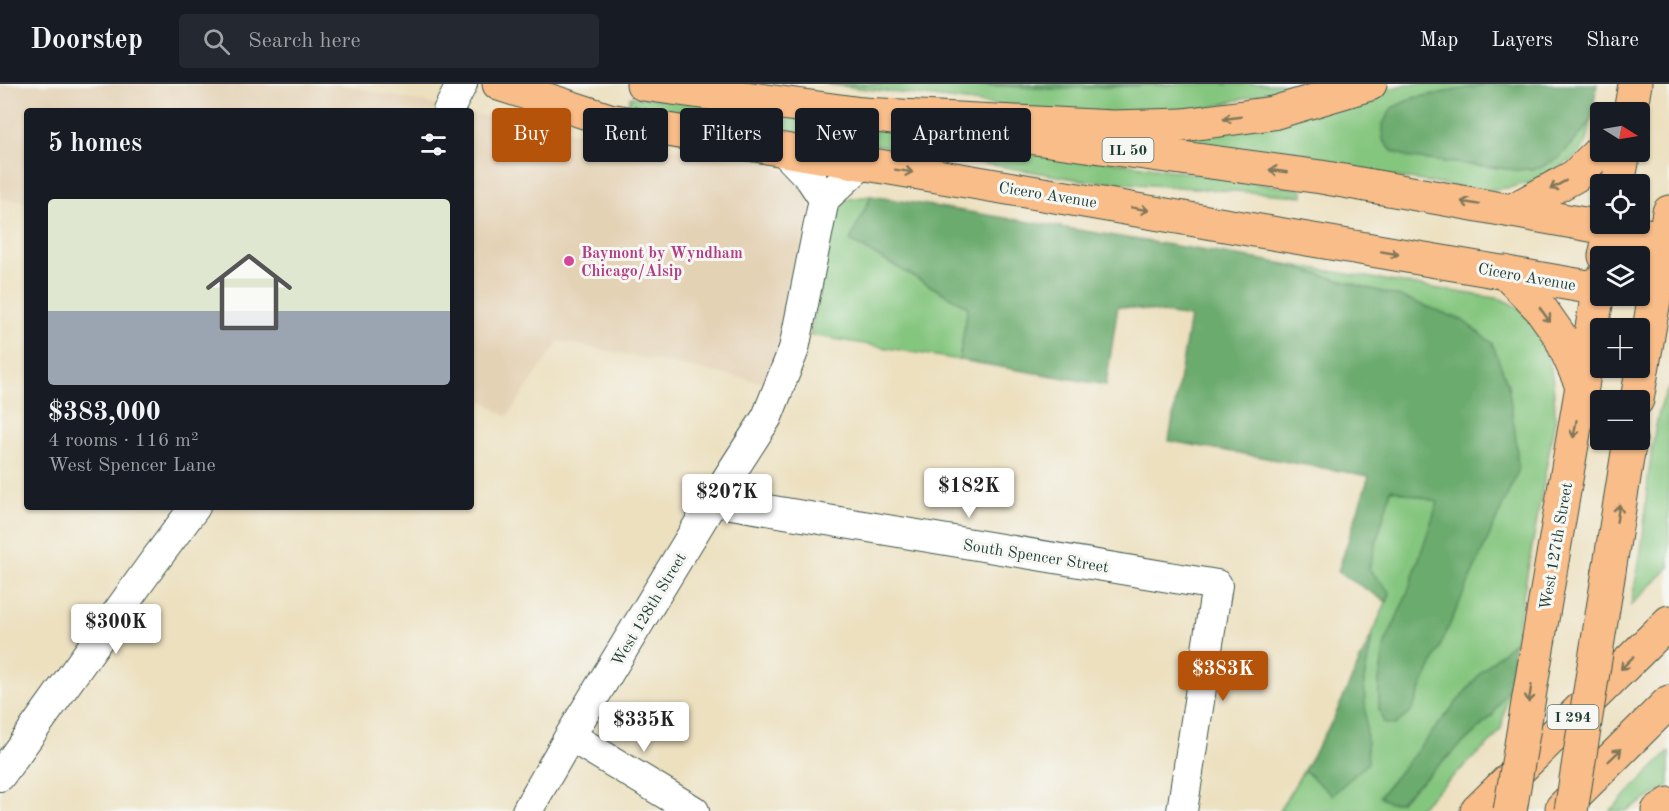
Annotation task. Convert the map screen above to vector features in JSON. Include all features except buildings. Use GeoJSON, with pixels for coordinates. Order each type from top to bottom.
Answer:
{"type":"FeatureCollection","features":[{"type":"Feature","properties":{"kind":"main road","name":"Cicero Avenue"},"geometry":{"type":"LineString","coordinates":[[499,84],[609,120],[1590,285]]}},
{"type":"Feature","properties":{"kind":"main road","name":"IL 50"},"geometry":{"type":"LineString","coordinates":[[643,84],[819,108]]}},
{"type":"Feature","properties":{"kind":"main road"},"geometry":{"type":"LineString","coordinates":[[879,115],[1113,127],[1183,125],[1273,113],[1370,84]]}},
{"type":"Feature","properties":{"kind":"main road","name":"IL 50"},"geometry":{"type":"LineString","coordinates":[[879,116],[1321,177],[1510,211],[1609,236],[1668,230]]}},
{"type":"Feature","properties":{"kind":"main road"},"geometry":{"type":"LineString","coordinates":[[1510,211],[1575,176],[1590,161]]}},
{"type":"Feature","properties":{"kind":"main road"},"geometry":{"type":"LineString","coordinates":[[1639,390],[1653,299],[1668,230]]}},
{"type":"Feature","properties":{"kind":"main road"},"geometry":{"type":"LineString","coordinates":[[1505,272],[1541,309],[1560,336],[1582,386]]}},
{"type":"Feature","properties":{"kind":"main road","name":"West 127th Street"},"geometry":{"type":"LineString","coordinates":[[1510,811],[1596,306]]}},
{"type":"Feature","properties":{"kind":"main road"},"geometry":{"type":"LineString","coordinates":[[1645,390],[1669,359]]}},
{"type":"Feature","properties":{"kind":"main road"},"geometry":{"type":"LineString","coordinates":[[1571,811],[1628,450]]}},
{"type":"Feature","properties":{"kind":"main road","name":"I 294"},"geometry":{"type":"LineString","coordinates":[[1477,811],[1669,622]]}},
{"type":"Feature","properties":{"kind":"main road"},"geometry":{"type":"LineString","coordinates":[[1558,811],[1669,702]]}},
{"type":"Feature","properties":{"kind":"main road"},"geometry":{"type":"LineString","coordinates":[[1658,811],[1669,804]]}},
{"type":"Feature","properties":{"kind":"street"},"geometry":{"type":"LineString","coordinates":[[450,108],[462,84]]}},
{"type":"Feature","properties":{"kind":"street"},"geometry":{"type":"LineString","coordinates":[[784,151],[810,178],[824,199],[862,164]]}},
{"type":"Feature","properties":{"kind":"street","name":"West 128th Street"},"geometry":{"type":"LineString","coordinates":[[527,811],[713,501],[767,417],[794,350],[824,199]]}},
{"type":"Feature","properties":{"kind":"street","name":"South Spencer Street"},"geometry":{"type":"LineString","coordinates":[[713,501],[1217,585],[1182,811]]}},
{"type":"Feature","properties":{"kind":"street"},"geometry":{"type":"LineString","coordinates":[[0,776],[193,510]]}},
{"type":"Feature","properties":{"kind":"street"},"geometry":{"type":"LineString","coordinates":[[570,736],[694,811]]}},
{"type":"Feature","properties":{"kind":"shaded area"},"geometry":{"type":"Polygon","coordinates":[[[0,84],[339,84],[449,108],[24,108],[24,202],[0,198],[0,84]]]}},
{"type":"Feature","properties":{"kind":"shaded area"},"geometry":{"type":"Polygon","coordinates":[[[474,114],[492,118],[492,162],[571,162],[571,132],[583,134],[583,162],[668,162],[668,147],[680,149],[680,162],[770,164],[791,178],[806,197],[809,213],[771,384],[559,341],[507,417],[474,395],[474,114]]]}},
{"type":"Feature","properties":{"kind":"green space"},"geometry":{"type":"Polygon","coordinates":[[[826,84],[966,84],[1057,89],[1174,84],[1298,84],[1212,107],[1170,111],[1071,114],[826,84]]]}},
{"type":"Feature","properties":{"kind":"green space"},"geometry":{"type":"Polygon","coordinates":[[[966,84],[1174,84],[1057,89],[966,84]]]}},
{"type":"Feature","properties":{"kind":"green space"},"geometry":{"type":"Polygon","coordinates":[[[1406,84],[1490,84],[1413,98],[1392,108],[1411,158],[1517,170],[1540,168],[1575,141],[1590,123],[1590,127],[1587,141],[1579,155],[1536,181],[1508,188],[1479,190],[1161,140],[1347,102],[1406,84]]]}},
{"type":"Feature","properties":{"kind":"green space"},"geometry":{"type":"Polygon","coordinates":[[[1490,84],[1597,84],[1594,102],[1590,102],[1590,123],[1560,157],[1540,168],[1517,170],[1411,158],[1392,151],[1383,140],[1383,124],[1392,108],[1413,98],[1490,84]]]}},
{"type":"Feature","properties":{"kind":"green space"},"geometry":{"type":"Polygon","coordinates":[[[630,97],[716,102],[756,108],[680,108],[680,112],[629,103],[630,97]]]}},
{"type":"Feature","properties":{"kind":"green space"},"geometry":{"type":"Polygon","coordinates":[[[783,112],[795,114],[795,131],[783,129],[783,112]]]}},
{"type":"Feature","properties":{"kind":"green space"},"geometry":{"type":"Polygon","coordinates":[[[879,126],[891,128],[891,148],[879,146],[879,126]]]}},
{"type":"Feature","properties":{"kind":"green space"},"geometry":{"type":"Polygon","coordinates":[[[1031,149],[1303,190],[1303,196],[1081,180],[975,162],[1031,162],[1031,149]]]}},
{"type":"Feature","properties":{"kind":"green space"},"geometry":{"type":"Polygon","coordinates":[[[871,196],[851,241],[968,307],[959,360],[810,335],[836,209],[849,199],[871,196]]]}},
{"type":"Feature","properties":{"kind":"green space"},"geometry":{"type":"Polygon","coordinates":[[[871,196],[1274,262],[1404,298],[1462,320],[1492,343],[1508,385],[1518,471],[1411,712],[1395,725],[1384,723],[1379,709],[1379,681],[1385,644],[1407,594],[1438,502],[1391,489],[1369,569],[1390,593],[1387,602],[1338,572],[1369,476],[1169,441],[1190,317],[1118,306],[1106,385],[959,360],[968,307],[850,241],[871,196]]]}},
{"type":"Feature","properties":{"kind":"green space"},"geometry":{"type":"Polygon","coordinates":[[[1274,262],[1501,299],[1519,308],[1531,319],[1539,331],[1549,360],[1554,391],[1555,419],[1515,641],[1482,671],[1399,802],[1492,716],[1510,684],[1501,729],[1493,740],[1415,811],[1279,811],[1304,770],[1332,794],[1365,721],[1364,680],[1373,632],[1390,593],[1369,569],[1391,489],[1439,502],[1407,595],[1385,644],[1379,681],[1379,709],[1518,471],[1462,320],[1404,298],[1274,262]]]}},
{"type":"Feature","properties":{"kind":"green space"},"geometry":{"type":"Polygon","coordinates":[[[1669,388],[1669,568],[1631,605],[1643,537],[1654,438],[1663,401],[1669,388]]]}},
{"type":"Feature","properties":{"kind":"green space"},"geometry":{"type":"Polygon","coordinates":[[[1373,632],[1364,680],[1368,763],[1332,795],[1304,770],[1333,720],[1373,632]]]}},
{"type":"Feature","properties":{"kind":"green space"},"geometry":{"type":"Polygon","coordinates":[[[1515,641],[1510,684],[1492,716],[1399,802],[1389,803],[1380,796],[1482,671],[1515,641]]]}},
{"type":"Feature","properties":{"kind":"green space"},"geometry":{"type":"Polygon","coordinates":[[[1669,752],[1669,786],[1626,811],[1610,811],[1669,752]]]}},
{"type":"Feature","properties":{"kind":"place","name":"Baymont by Wyndham Chicago/Alsip"},"geometry":{"type":"Point","coordinates":[569,261]}}]}
